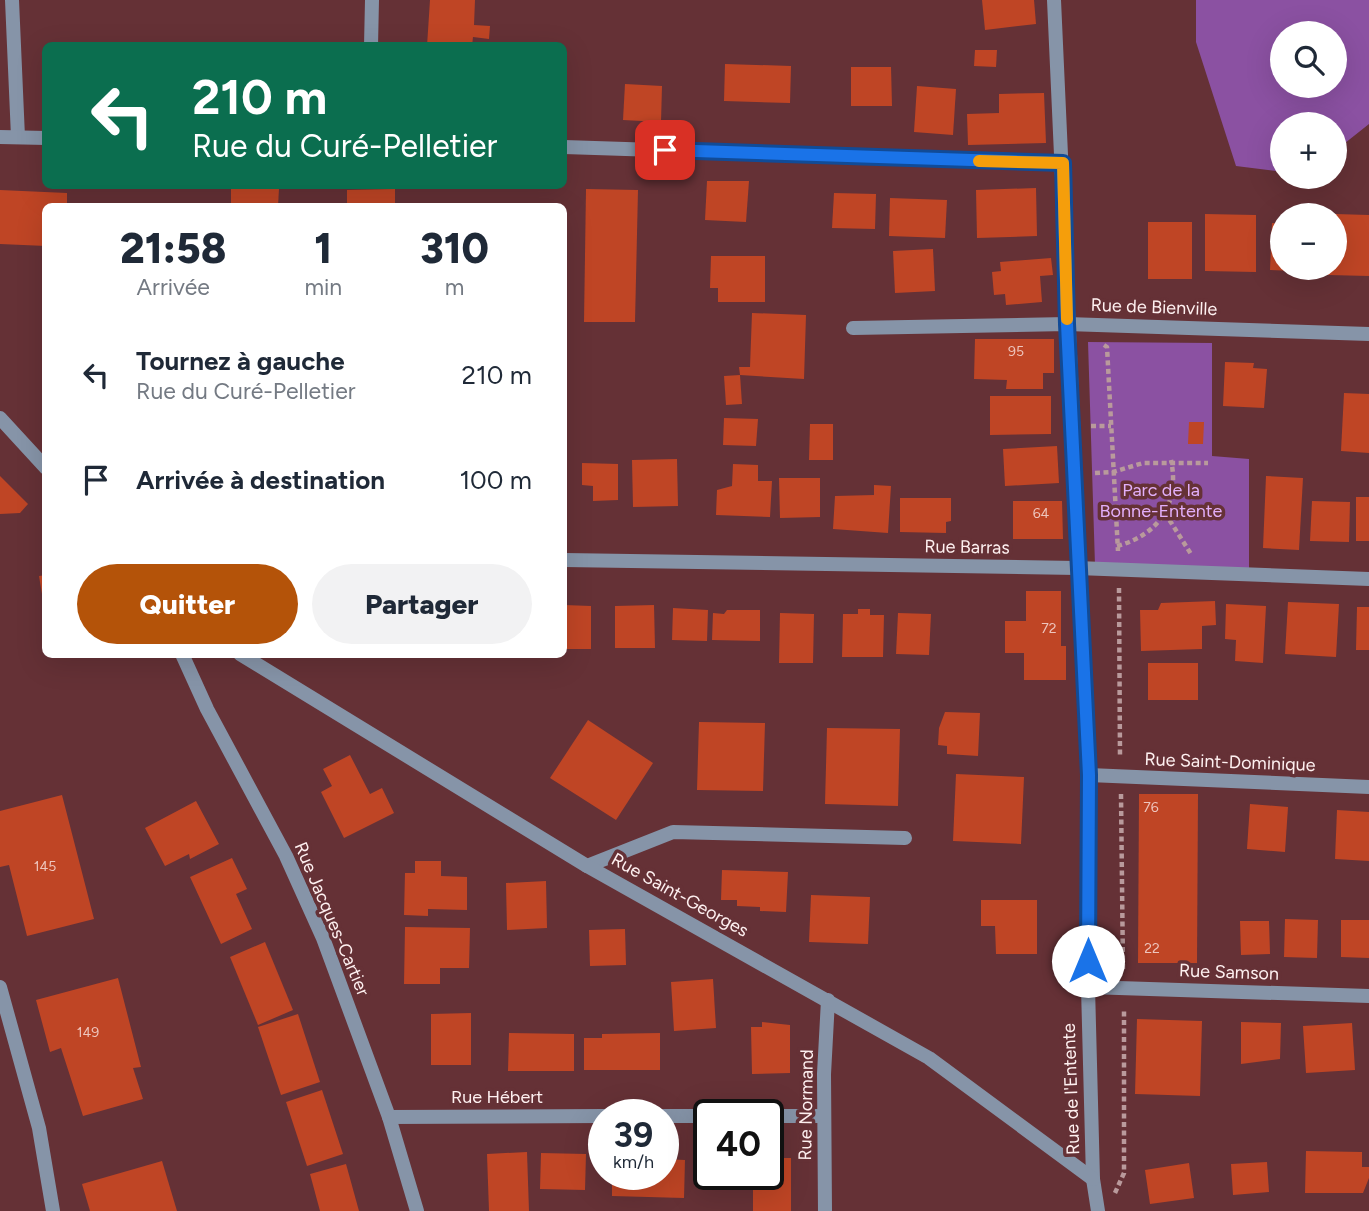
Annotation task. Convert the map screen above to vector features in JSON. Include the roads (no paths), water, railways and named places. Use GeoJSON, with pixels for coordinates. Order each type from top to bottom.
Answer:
{"type":"FeatureCollection","features":[{"type":"Feature","properties":{"kind":"street"},"geometry":{"type":"LineString","coordinates":[[12,0],[18,137]]}},
{"type":"Feature","properties":{"kind":"street"},"geometry":{"type":"LineString","coordinates":[[371,42],[372,0]]}},
{"type":"Feature","properties":{"kind":"street","name":"Rue de l'Entente"},"geometry":{"type":"LineString","coordinates":[[1054,0],[1063,163],[1077,569],[1089,775],[1088,987],[1093,1180],[1098,1211]]}},
{"type":"Feature","properties":{"kind":"street"},"geometry":{"type":"LineString","coordinates":[[0,137],[42,138]]}},
{"type":"Feature","properties":{"kind":"street"},"geometry":{"type":"LineString","coordinates":[[567,147],[1063,163]]}},
{"type":"Feature","properties":{"kind":"street","name":"Rue de Bienville"},"geometry":{"type":"LineString","coordinates":[[853,328],[1067,324],[1369,334]]}},
{"type":"Feature","properties":{"kind":"street"},"geometry":{"type":"LineString","coordinates":[[0,418],[42,464]]}},
{"type":"Feature","properties":{"kind":"street","name":"Rue Barras"},"geometry":{"type":"LineString","coordinates":[[567,560],[1077,569],[1369,579]]}},
{"type":"Feature","properties":{"kind":"street","name":"Rue Jacques-Cartier"},"geometry":{"type":"LineString","coordinates":[[184,658],[207,709],[286,856],[318,926],[389,1116],[417,1211]]}},
{"type":"Feature","properties":{"kind":"street","name":"Rue Saint-Georges"},"geometry":{"type":"LineString","coordinates":[[247,658],[587,866],[929,1058],[1046,1142],[1093,1180]]}},
{"type":"Feature","properties":{"kind":"street","name":"Rue Saint-Dominique"},"geometry":{"type":"LineString","coordinates":[[1089,775],[1369,787]]}},
{"type":"Feature","properties":{"kind":"street"},"geometry":{"type":"LineString","coordinates":[[587,866],[673,832],[905,838]]}},
{"type":"Feature","properties":{"kind":"street"},"geometry":{"type":"LineString","coordinates":[[0,987],[38,1128],[53,1211]]}},
{"type":"Feature","properties":{"kind":"street","name":"Rue Samson"},"geometry":{"type":"LineString","coordinates":[[1088,987],[1369,996]]}},
{"type":"Feature","properties":{"kind":"street","name":"Rue Normand"},"geometry":{"type":"LineString","coordinates":[[825,1211],[823,1116],[828,1000]]}},
{"type":"Feature","properties":{"kind":"street","name":"Rue Hébert"},"geometry":{"type":"LineString","coordinates":[[389,1116],[588,1116]]}},
{"type":"Feature","properties":{"kind":"street"},"geometry":{"type":"LineString","coordinates":[[784,1116],[823,1116]]}},
{"type":"Feature","properties":{"kind":"park label","name":"Parc de la Bonne-Entente"},"geometry":{"type":"Point","coordinates":[1161,500]}}]}
